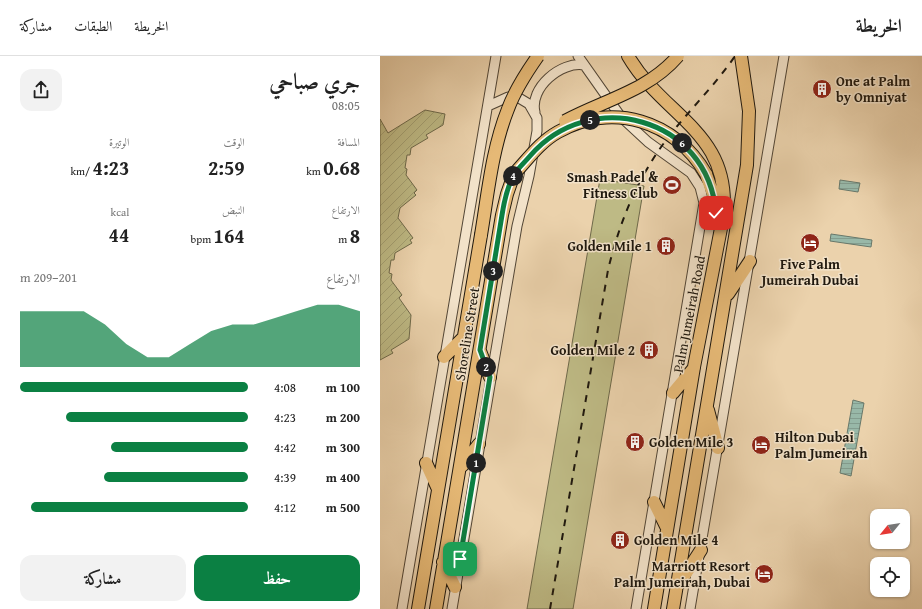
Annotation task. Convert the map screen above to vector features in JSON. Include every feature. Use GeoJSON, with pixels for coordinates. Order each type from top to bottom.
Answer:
{"type":"FeatureCollection","features":[{"type":"Feature","properties":{"kind":"main road","name":"Shoreline Street"},"geometry":{"type":"LineString","coordinates":[[418,609],[462,339],[496,148],[503,122],[519,85],[538,56]]}},
{"type":"Feature","properties":{"kind":"main road","name":"Palm Jumeirah Road"},"geometry":{"type":"LineString","coordinates":[[628,56],[652,88],[699,133],[710,148],[717,164],[724,191],[724,209],[694,367],[654,609]]}},
{"type":"Feature","properties":{"kind":"main road","name":"Shoreline Street"},"geometry":{"type":"LineString","coordinates":[[436,609],[497,244],[504,205],[514,174],[526,153],[550,129],[566,120],[639,88],[658,74],[678,56]]}},
{"type":"Feature","properties":{"kind":"main road"},"geometry":{"type":"LineString","coordinates":[[673,609],[746,179],[749,138],[747,98],[741,56]]}},
{"type":"Feature","properties":{"kind":"main road"},"geometry":{"type":"LineString","coordinates":[[514,174],[541,144],[558,132],[586,121],[607,118],[638,121],[665,132],[689,150],[706,174],[712,189],[716,213],[711,256],[712,271]]}},
{"type":"Feature","properties":{"kind":"main road"},"geometry":{"type":"LineString","coordinates":[[725,299],[750,261]]}},
{"type":"Feature","properties":{"kind":"main road"},"geometry":{"type":"LineString","coordinates":[[444,357],[462,339]]}},
{"type":"Feature","properties":{"kind":"main road"},"geometry":{"type":"LineString","coordinates":[[480,350],[490,377]]}},
{"type":"Feature","properties":{"kind":"main road"},"geometry":{"type":"LineString","coordinates":[[673,393],[694,367]]}},
{"type":"Feature","properties":{"kind":"main road"},"geometry":{"type":"LineString","coordinates":[[707,406],[718,448]]}},
{"type":"Feature","properties":{"kind":"main road"},"geometry":{"type":"LineString","coordinates":[[460,469],[479,444]]}},
{"type":"Feature","properties":{"kind":"main road"},"geometry":{"type":"LineString","coordinates":[[426,463],[438,489]]}},
{"type":"Feature","properties":{"kind":"main road"},"geometry":{"type":"LineString","coordinates":[[654,502],[667,528]]}},
{"type":"Feature","properties":{"kind":"main road"},"geometry":{"type":"LineString","coordinates":[[677,588],[702,550]]}},
{"type":"Feature","properties":{"kind":"main road"},"geometry":{"type":"LineString","coordinates":[[443,562],[455,587]]}},
{"type":"Feature","properties":{"kind":"street"},"geometry":{"type":"LineString","coordinates":[[402,609],[496,56]]}},
{"type":"Feature","properties":{"kind":"street"},"geometry":{"type":"LineString","coordinates":[[578,56],[621,116],[648,142],[691,173],[703,195],[704,213],[636,609]]}},
{"type":"Feature","properties":{"kind":"street"},"geometry":{"type":"LineString","coordinates":[[690,609],[702,550],[784,56]]}},
{"type":"Feature","properties":{"kind":"street"},"geometry":{"type":"LineString","coordinates":[[452,609],[490,377],[517,226],[537,131],[534,98],[541,85],[568,66],[576,64],[584,65]]}},
{"type":"Feature","properties":{"kind":"street"},"geometry":{"type":"LineString","coordinates":[[488,106],[502,99],[514,97],[529,104],[536,114]]}},
{"type":"Feature","properties":{"kind":"shaded area"},"geometry":{"type":"Polygon","coordinates":[[[425,110],[445,114],[443,125],[426,135],[428,138],[411,148],[410,155],[407,155],[405,168],[407,169],[406,175],[417,190],[414,193],[416,195],[400,208],[398,218],[413,238],[410,240],[412,243],[395,253],[394,260],[391,260],[389,273],[392,274],[391,280],[402,295],[399,298],[411,315],[409,339],[391,350],[393,353],[380,360],[380,119],[388,133],[425,110]]]}},
{"type":"Feature","properties":{"kind":"shaded area"},"geometry":{"type":"Polygon","coordinates":[[[600,179],[644,186],[573,609],[527,609],[600,179]]]}},
{"type":"Feature","properties":{"kind":"shaded area"},"geometry":{"type":"Polygon","coordinates":[[[840,180],[860,183],[858,192],[839,189],[840,180]]]}},
{"type":"Feature","properties":{"kind":"shaded area"},"geometry":{"type":"Polygon","coordinates":[[[831,234],[872,240],[871,247],[830,241],[831,234]]]}},
{"type":"Feature","properties":{"kind":"shaded area"},"geometry":{"type":"Polygon","coordinates":[[[853,400],[864,403],[851,476],[840,473],[853,400]]]}},
{"type":"Feature","properties":{"kind":"railway"},"geometry":{"type":"LineString","coordinates":[[550,609],[608,270],[617,236],[637,188],[654,157],[735,56]]}},
{"type":"Feature","properties":{"kind":"place","name":"One at Palm by Omniyat"},"geometry":{"type":"Point","coordinates":[822,89]}},
{"type":"Feature","properties":{"kind":"place","name":"Smash Padel & Fitness Club"},"geometry":{"type":"Point","coordinates":[672,185]}},
{"type":"Feature","properties":{"kind":"place","name":"Five Palm Jumeirah Dubai"},"geometry":{"type":"Point","coordinates":[810,243]}},
{"type":"Feature","properties":{"kind":"place","name":"Golden Mile 1"},"geometry":{"type":"Point","coordinates":[666,246]}},
{"type":"Feature","properties":{"kind":"place","name":"Golden Mile 2"},"geometry":{"type":"Point","coordinates":[649,350]}},
{"type":"Feature","properties":{"kind":"place","name":"Golden Mile 3"},"geometry":{"type":"Point","coordinates":[635,442]}},
{"type":"Feature","properties":{"kind":"place","name":"Hilton Dubai Palm Jumeirah"},"geometry":{"type":"Point","coordinates":[761,445]}},
{"type":"Feature","properties":{"kind":"place","name":"Golden Mile 4"},"geometry":{"type":"Point","coordinates":[620,540]}},
{"type":"Feature","properties":{"kind":"place","name":"Marriott Resort Palm Jumeirah, Dubai"},"geometry":{"type":"Point","coordinates":[764,574]}},
{"type":"Feature","properties":{"kind":"route"},"geometry":{"type":"LineString","coordinates":[[460,559],[490,377],[480,350],[506,194],[514,174],[541,144],[567,127],[586,121],[607,118],[638,121],[656,127],[674,137],[695,157],[709,181],[716,205],[716,213]]}}]}
